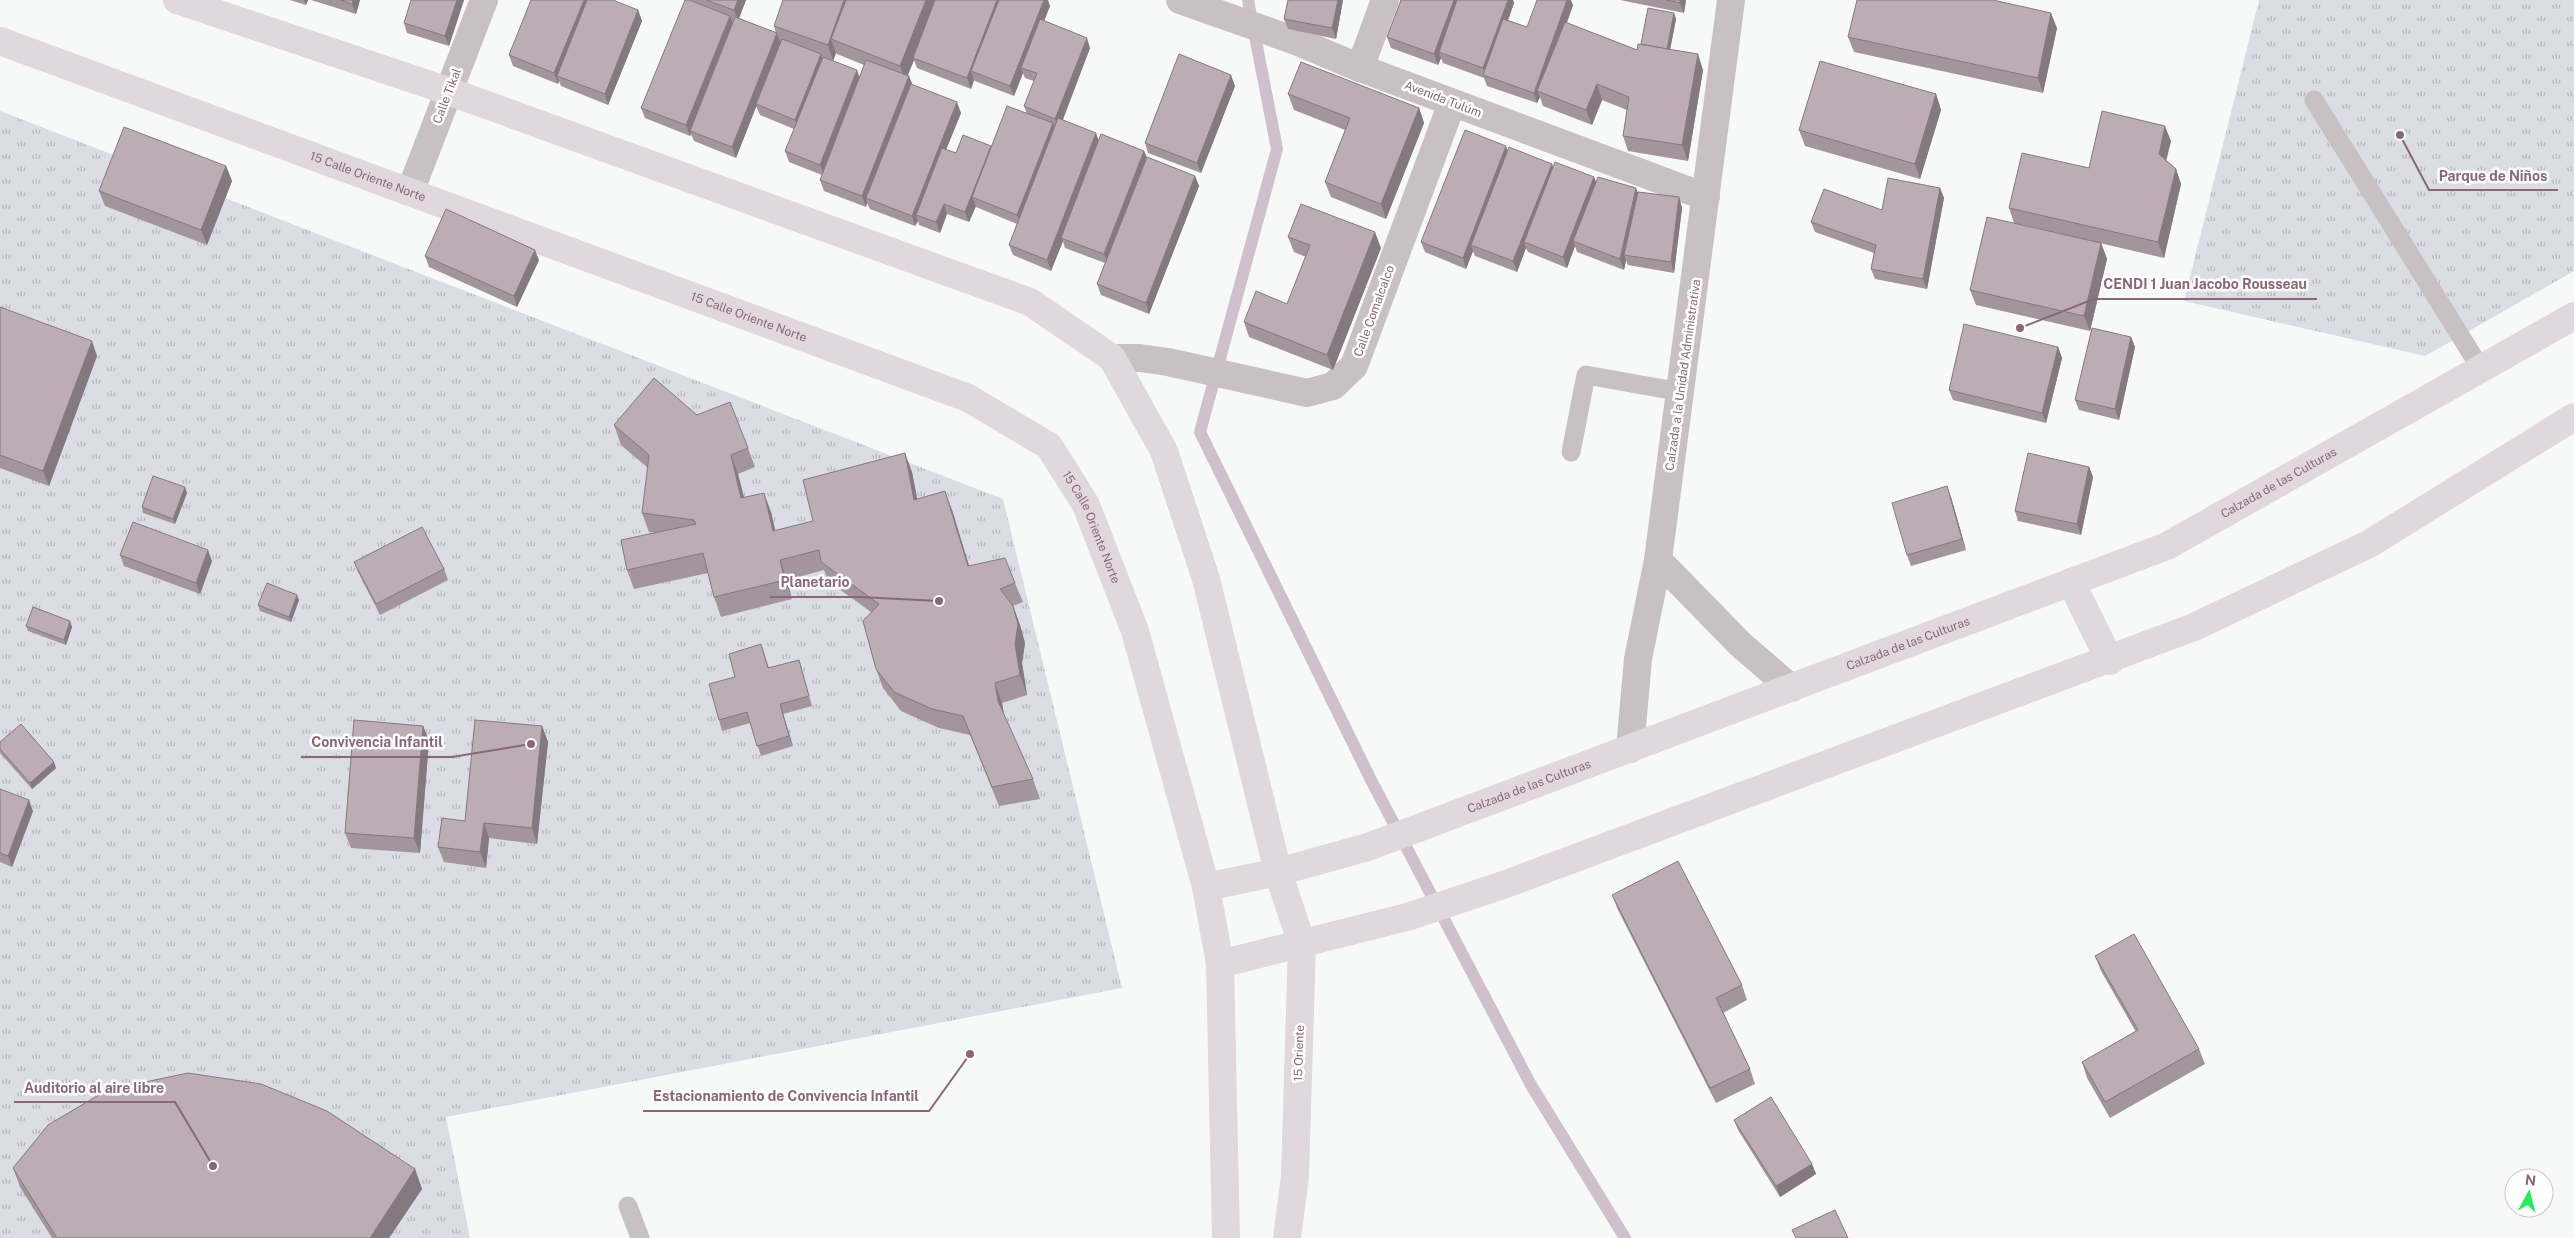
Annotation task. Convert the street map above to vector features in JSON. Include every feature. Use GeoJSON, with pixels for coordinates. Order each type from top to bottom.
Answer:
{"type":"FeatureCollection","features":[{"type":"Feature","properties":{"kind":"main road"},"geometry":{"type":"LineString","coordinates":[[177,0],[448,91],[1030,302],[1112,358],[1164,451],[1206,579],[1278,872]]}},
{"type":"Feature","properties":{"kind":"main road","name":"15 Calle Oriente Norte"},"geometry":{"type":"LineString","coordinates":[[0,41],[968,398],[1049,446],[1086,505],[1135,631],[1206,887]]}},
{"type":"Feature","properties":{"kind":"main road","name":"Calzada de las Culturas"},"geometry":{"type":"LineString","coordinates":[[1206,887],[1278,872],[1368,846],[1457,815],[2167,546],[2574,316]]}},
{"type":"Feature","properties":{"kind":"main road"},"geometry":{"type":"LineString","coordinates":[[1220,964],[1407,917],[1506,884],[2110,661],[2194,627],[2370,544],[2574,417]]}},
{"type":"Feature","properties":{"kind":"main road"},"geometry":{"type":"LineString","coordinates":[[2071,582],[2110,661]]}},
{"type":"Feature","properties":{"kind":"main road","name":"15 Oriente"},"geometry":{"type":"LineString","coordinates":[[1278,872],[1302,944],[1295,1176],[1287,1238]]}},
{"type":"Feature","properties":{"kind":"main road"},"geometry":{"type":"LineString","coordinates":[[1206,887],[1220,964],[1226,1238]]}},
{"type":"Feature","properties":{"kind":"street","name":"Calle Tikal"},"geometry":{"type":"LineString","coordinates":[[410,192],[484,0]]}},
{"type":"Feature","properties":{"kind":"street","name":"Avenida Tulúm"},"geometry":{"type":"LineString","coordinates":[[1180,0],[1296,41],[1360,68],[1706,197]]}},
{"type":"Feature","properties":{"kind":"street"},"geometry":{"type":"LineString","coordinates":[[1360,68],[1385,0]]}},
{"type":"Feature","properties":{"kind":"street","name":"Calzada a la Unidad Administrativa"},"geometry":{"type":"LineString","coordinates":[[1630,749],[1638,659],[1658,560],[1731,0]]}},
{"type":"Feature","properties":{"kind":"street","name":"Calle Comalcalco"},"geometry":{"type":"LineString","coordinates":[[1112,358],[1140,358],[1168,362],[1306,393],[1333,386],[1354,366],[1452,103]]}},
{"type":"Feature","properties":{"kind":"street"},"geometry":{"type":"LineString","coordinates":[[1658,560],[1740,644],[1791,688]]}},
{"type":"Feature","properties":{"kind":"lane"},"geometry":{"type":"LineString","coordinates":[[2314,100],[2481,369]]}},
{"type":"Feature","properties":{"kind":"lane"},"geometry":{"type":"LineString","coordinates":[[1571,452],[1586,375],[1681,392]]}},
{"type":"Feature","properties":{"kind":"lane"},"geometry":{"type":"LineString","coordinates":[[628,1206],[640,1238]]}},
{"type":"Feature","properties":{"kind":"green space"},"geometry":{"type":"Polygon","coordinates":[[[2259,0],[2574,0],[2574,271],[2425,356],[2184,301],[2259,0]]]}},
{"type":"Feature","properties":{"kind":"green space"},"geometry":{"type":"Polygon","coordinates":[[[0,111],[1003,499],[1122,988],[446,1117],[470,1238],[0,1238],[0,111]]]}},
{"type":"Feature","properties":{"kind":"building"},"geometry":{"type":"Polygon","coordinates":[[[341,0],[353,0],[352,4],[341,0]]]}},
{"type":"Feature","properties":{"kind":"building"},"geometry":{"type":"Polygon","coordinates":[[[411,0],[457,0],[445,36],[404,23],[411,0]]]}},
{"type":"Feature","properties":{"kind":"building"},"geometry":{"type":"Polygon","coordinates":[[[531,0],[584,0],[554,73],[509,55],[531,0]]]}},
{"type":"Feature","properties":{"kind":"building"},"geometry":{"type":"Polygon","coordinates":[[[587,0],[613,0],[638,10],[605,94],[557,76],[587,0]]]}},
{"type":"Feature","properties":{"kind":"building"},"geometry":{"type":"Polygon","coordinates":[[[685,0],[730,16],[686,125],[641,108],[685,0]]]}},
{"type":"Feature","properties":{"kind":"building"},"geometry":{"type":"Polygon","coordinates":[[[706,0],[738,0],[734,10],[706,0]]]}},
{"type":"Feature","properties":{"kind":"building"},"geometry":{"type":"Polygon","coordinates":[[[783,0],[844,0],[828,45],[774,26],[783,0]]]}},
{"type":"Feature","properties":{"kind":"building"},"geometry":{"type":"Polygon","coordinates":[[[846,0],[926,0],[900,66],[831,39],[846,0]]]}},
{"type":"Feature","properties":{"kind":"building"},"geometry":{"type":"Polygon","coordinates":[[[935,0],[997,0],[967,78],[913,58],[935,0]]]}},
{"type":"Feature","properties":{"kind":"building"},"geometry":{"type":"Polygon","coordinates":[[[999,0],[1044,0],[1010,86],[971,71],[999,0]]]}},
{"type":"Feature","properties":{"kind":"building"},"geometry":{"type":"Polygon","coordinates":[[[1288,0],[1338,0],[1332,28],[1284,19],[1288,0]]]}},
{"type":"Feature","properties":{"kind":"building"},"geometry":{"type":"Polygon","coordinates":[[[1401,0],[1454,0],[1434,54],[1387,37],[1401,0]]]}},
{"type":"Feature","properties":{"kind":"building"},"geometry":{"type":"Polygon","coordinates":[[[1457,0],[1508,0],[1483,68],[1439,52],[1457,0]]]}},
{"type":"Feature","properties":{"kind":"building"},"geometry":{"type":"Polygon","coordinates":[[[1537,0],[1567,0],[1534,93],[1483,75],[1503,19],[1527,27],[1537,0]]]}},
{"type":"Feature","properties":{"kind":"building"},"geometry":{"type":"Polygon","coordinates":[[[1666,0],[1680,0],[1680,3],[1666,0]]]}},
{"type":"Feature","properties":{"kind":"building"},"geometry":{"type":"Polygon","coordinates":[[[1857,0],[1993,0],[2051,13],[2038,78],[1848,37],[1857,0]]]}},
{"type":"Feature","properties":{"kind":"building"},"geometry":{"type":"Polygon","coordinates":[[[1648,8],[1674,13],[1667,49],[1641,44],[1648,8]]]}},
{"type":"Feature","properties":{"kind":"building"},"geometry":{"type":"Polygon","coordinates":[[[735,17],[777,33],[732,147],[690,131],[735,17]]]}},
{"type":"Feature","properties":{"kind":"building"},"geometry":{"type":"Polygon","coordinates":[[[1040,19],[1087,38],[1055,119],[1024,106],[1037,73],[1021,68],[1040,19]]]}},
{"type":"Feature","properties":{"kind":"building"},"geometry":{"type":"Polygon","coordinates":[[[1565,22],[1637,50],[1638,44],[1698,54],[1682,145],[1623,136],[1629,97],[1597,84],[1586,110],[1537,91],[1565,22]]]}},
{"type":"Feature","properties":{"kind":"building"},"geometry":{"type":"Polygon","coordinates":[[[782,39],[821,54],[795,120],[756,104],[782,39]]]}},
{"type":"Feature","properties":{"kind":"building"},"geometry":{"type":"Polygon","coordinates":[[[1179,54],[1231,75],[1197,163],[1145,143],[1179,54]]]}},
{"type":"Feature","properties":{"kind":"building"},"geometry":{"type":"Polygon","coordinates":[[[823,57],[857,70],[820,165],[785,151],[823,57]]]}},
{"type":"Feature","properties":{"kind":"building"},"geometry":{"type":"Polygon","coordinates":[[[866,60],[909,76],[862,196],[820,180],[866,60]]]}},
{"type":"Feature","properties":{"kind":"building"},"geometry":{"type":"Polygon","coordinates":[[[1820,61],[1936,94],[1915,164],[1799,130],[1820,61]]]}},
{"type":"Feature","properties":{"kind":"building"},"geometry":{"type":"Polygon","coordinates":[[[1301,62],[1419,108],[1381,204],[1325,182],[1350,118],[1288,94],[1301,62]]]}},
{"type":"Feature","properties":{"kind":"building"},"geometry":{"type":"Polygon","coordinates":[[[911,84],[957,102],[912,216],[866,198],[911,84]]]}},
{"type":"Feature","properties":{"kind":"building"},"geometry":{"type":"Polygon","coordinates":[[[1007,106],[1053,123],[1017,215],[972,197],[1007,106]]]}},
{"type":"Feature","properties":{"kind":"building"},"geometry":{"type":"Polygon","coordinates":[[[2102,111],[2165,126],[2159,154],[2176,169],[2158,242],[2009,208],[2022,153],[2089,168],[2102,111]]]}},
{"type":"Feature","properties":{"kind":"building"},"geometry":{"type":"Polygon","coordinates":[[[1058,118],[1096,133],[1047,260],[1009,245],[1058,118]]]}},
{"type":"Feature","properties":{"kind":"building"},"geometry":{"type":"Polygon","coordinates":[[[124,127],[226,166],[201,230],[99,191],[124,127]]]}},
{"type":"Feature","properties":{"kind":"building"},"geometry":{"type":"Polygon","coordinates":[[[1465,130],[1506,146],[1463,258],[1421,242],[1465,130]]]}},
{"type":"Feature","properties":{"kind":"building"},"geometry":{"type":"Polygon","coordinates":[[[1101,134],[1144,151],[1104,254],[1061,238],[1101,134]]]}},
{"type":"Feature","properties":{"kind":"building"},"geometry":{"type":"Polygon","coordinates":[[[963,135],[991,146],[965,212],[944,204],[936,222],[916,215],[942,148],[956,153],[963,135]]]}},
{"type":"Feature","properties":{"kind":"building"},"geometry":{"type":"Polygon","coordinates":[[[1509,147],[1552,164],[1513,261],[1471,245],[1509,147]]]}},
{"type":"Feature","properties":{"kind":"building"},"geometry":{"type":"Polygon","coordinates":[[[1147,157],[1195,176],[1146,303],[1097,284],[1147,157]]]}},
{"type":"Feature","properties":{"kind":"building"},"geometry":{"type":"Polygon","coordinates":[[[1555,162],[1594,177],[1563,257],[1524,242],[1555,162]]]}},
{"type":"Feature","properties":{"kind":"building"},"geometry":{"type":"Polygon","coordinates":[[[1598,177],[1636,188],[1620,259],[1573,241],[1598,177]]]}},
{"type":"Feature","properties":{"kind":"building"},"geometry":{"type":"Polygon","coordinates":[[[1888,178],[1940,188],[1923,279],[1871,269],[1876,245],[1811,222],[1824,189],[1882,210],[1888,178]]]}},
{"type":"Feature","properties":{"kind":"building"},"geometry":{"type":"Polygon","coordinates":[[[1638,192],[1679,197],[1671,262],[1624,255],[1638,192]]]}},
{"type":"Feature","properties":{"kind":"building"},"geometry":{"type":"Polygon","coordinates":[[[1301,204],[1375,232],[1327,355],[1244,322],[1256,291],[1287,304],[1310,245],[1288,237],[1301,204]]]}},
{"type":"Feature","properties":{"kind":"building"},"geometry":{"type":"Polygon","coordinates":[[[446,209],[535,250],[514,296],[425,256],[446,209]]]}},
{"type":"Feature","properties":{"kind":"building"},"geometry":{"type":"Polygon","coordinates":[[[1987,217],[2101,243],[2084,316],[1970,290],[1987,217]]]}},
{"type":"Feature","properties":{"kind":"building"},"geometry":{"type":"Polygon","coordinates":[[[0,307],[92,341],[43,471],[0,455],[0,307]]]}},
{"type":"Feature","properties":{"kind":"building"},"geometry":{"type":"Polygon","coordinates":[[[1964,324],[2058,347],[2042,413],[1949,390],[1964,324]]]}},
{"type":"Feature","properties":{"kind":"building"},"geometry":{"type":"Polygon","coordinates":[[[2092,328],[2131,337],[2115,409],[2075,400],[2092,328]]]}},
{"type":"Feature","properties":{"kind":"building"},"geometry":{"type":"Polygon","coordinates":[[[654,378],[697,415],[730,402],[748,448],[731,455],[741,498],[764,493],[773,531],[813,521],[803,480],[905,453],[914,500],[945,491],[968,566],[1005,558],[1015,583],[1000,589],[1013,606],[1018,624],[1015,644],[1020,675],[995,683],[998,701],[1033,779],[992,787],[963,716],[932,709],[894,692],[876,669],[863,621],[879,604],[821,562],[819,550],[780,560],[785,580],[714,597],[703,553],[627,570],[621,540],[696,524],[694,520],[642,513],[649,455],[614,425],[654,378]]]}},
{"type":"Feature","properties":{"kind":"building"},"geometry":{"type":"Polygon","coordinates":[[[2028,453],[2089,467],[2077,524],[2015,511],[2028,453]]]}},
{"type":"Feature","properties":{"kind":"building"},"geometry":{"type":"Polygon","coordinates":[[[153,476],[185,487],[173,519],[142,507],[153,476]]]}},
{"type":"Feature","properties":{"kind":"building"},"geometry":{"type":"Polygon","coordinates":[[[1947,486],[1962,539],[1907,555],[1892,503],[1947,486]]]}},
{"type":"Feature","properties":{"kind":"building"},"geometry":{"type":"Polygon","coordinates":[[[133,522],[208,550],[196,583],[120,555],[133,522]]]}},
{"type":"Feature","properties":{"kind":"building"},"geometry":{"type":"Polygon","coordinates":[[[422,527],[444,569],[376,604],[354,562],[422,527]]]}},
{"type":"Feature","properties":{"kind":"building"},"geometry":{"type":"Polygon","coordinates":[[[267,583],[297,595],[289,617],[258,605],[267,583]]]}},
{"type":"Feature","properties":{"kind":"building"},"geometry":{"type":"Polygon","coordinates":[[[33,607],[70,621],[64,640],[26,626],[33,607]]]}},
{"type":"Feature","properties":{"kind":"building"},"geometry":{"type":"Polygon","coordinates":[[[761,644],[768,668],[799,660],[809,696],[780,704],[789,736],[757,746],[747,712],[719,720],[709,684],[735,677],[729,654],[761,644]]]}},
{"type":"Feature","properties":{"kind":"building"},"geometry":{"type":"Polygon","coordinates":[[[354,720],[423,726],[414,838],[345,833],[354,720]]]}},
{"type":"Feature","properties":{"kind":"building"},"geometry":{"type":"Polygon","coordinates":[[[475,720],[542,726],[532,828],[484,823],[480,852],[438,847],[442,818],[465,821],[475,720]]]}},
{"type":"Feature","properties":{"kind":"building"},"geometry":{"type":"Polygon","coordinates":[[[21,724],[54,762],[30,783],[0,749],[0,742],[21,724]]]}},
{"type":"Feature","properties":{"kind":"building"},"geometry":{"type":"Polygon","coordinates":[[[0,789],[29,800],[8,856],[0,853],[0,789]]]}},
{"type":"Feature","properties":{"kind":"building"},"geometry":{"type":"Polygon","coordinates":[[[1678,861],[1742,985],[1716,998],[1750,1069],[1710,1088],[1612,895],[1678,861]]]}},
{"type":"Feature","properties":{"kind":"building"},"geometry":{"type":"Polygon","coordinates":[[[2134,934],[2199,1049],[2105,1102],[2082,1062],[2138,1030],[2095,956],[2134,934]]]}},
{"type":"Feature","properties":{"kind":"building"},"geometry":{"type":"Polygon","coordinates":[[[188,1073],[261,1084],[327,1111],[415,1169],[370,1238],[57,1238],[13,1168],[48,1125],[107,1090],[188,1073]]]}},
{"type":"Feature","properties":{"kind":"building"},"geometry":{"type":"Polygon","coordinates":[[[1771,1097],[1812,1164],[1776,1186],[1734,1120],[1771,1097]]]}},
{"type":"Feature","properties":{"kind":"building"},"geometry":{"type":"Polygon","coordinates":[[[1835,1210],[1848,1238],[1796,1238],[1792,1230],[1835,1210]]]}},
{"type":"Feature","properties":{"kind":"waterway"},"geometry":{"type":"LineString","coordinates":[[1248,0],[1277,149],[1200,432],[1371,780],[1531,1085],[1625,1238]]}},
{"type":"Feature","properties":{"kind":"place","name":"Parque de Niños"},"geometry":{"type":"Point","coordinates":[2400,135]}},
{"type":"Feature","properties":{"kind":"place","name":"CENDI 1 Juan Jacobo Rousseau"},"geometry":{"type":"Point","coordinates":[2020,328]}},
{"type":"Feature","properties":{"kind":"place","name":"Planetario"},"geometry":{"type":"Point","coordinates":[939,601]}},
{"type":"Feature","properties":{"kind":"place","name":"Convivencia Infantil"},"geometry":{"type":"Point","coordinates":[531,744]}},
{"type":"Feature","properties":{"kind":"place","name":"Estacionamiento de Convivencia Infantil"},"geometry":{"type":"Point","coordinates":[970,1054]}},
{"type":"Feature","properties":{"kind":"place","name":"Auditorio al aire libre"},"geometry":{"type":"Point","coordinates":[213,1166]}}]}
